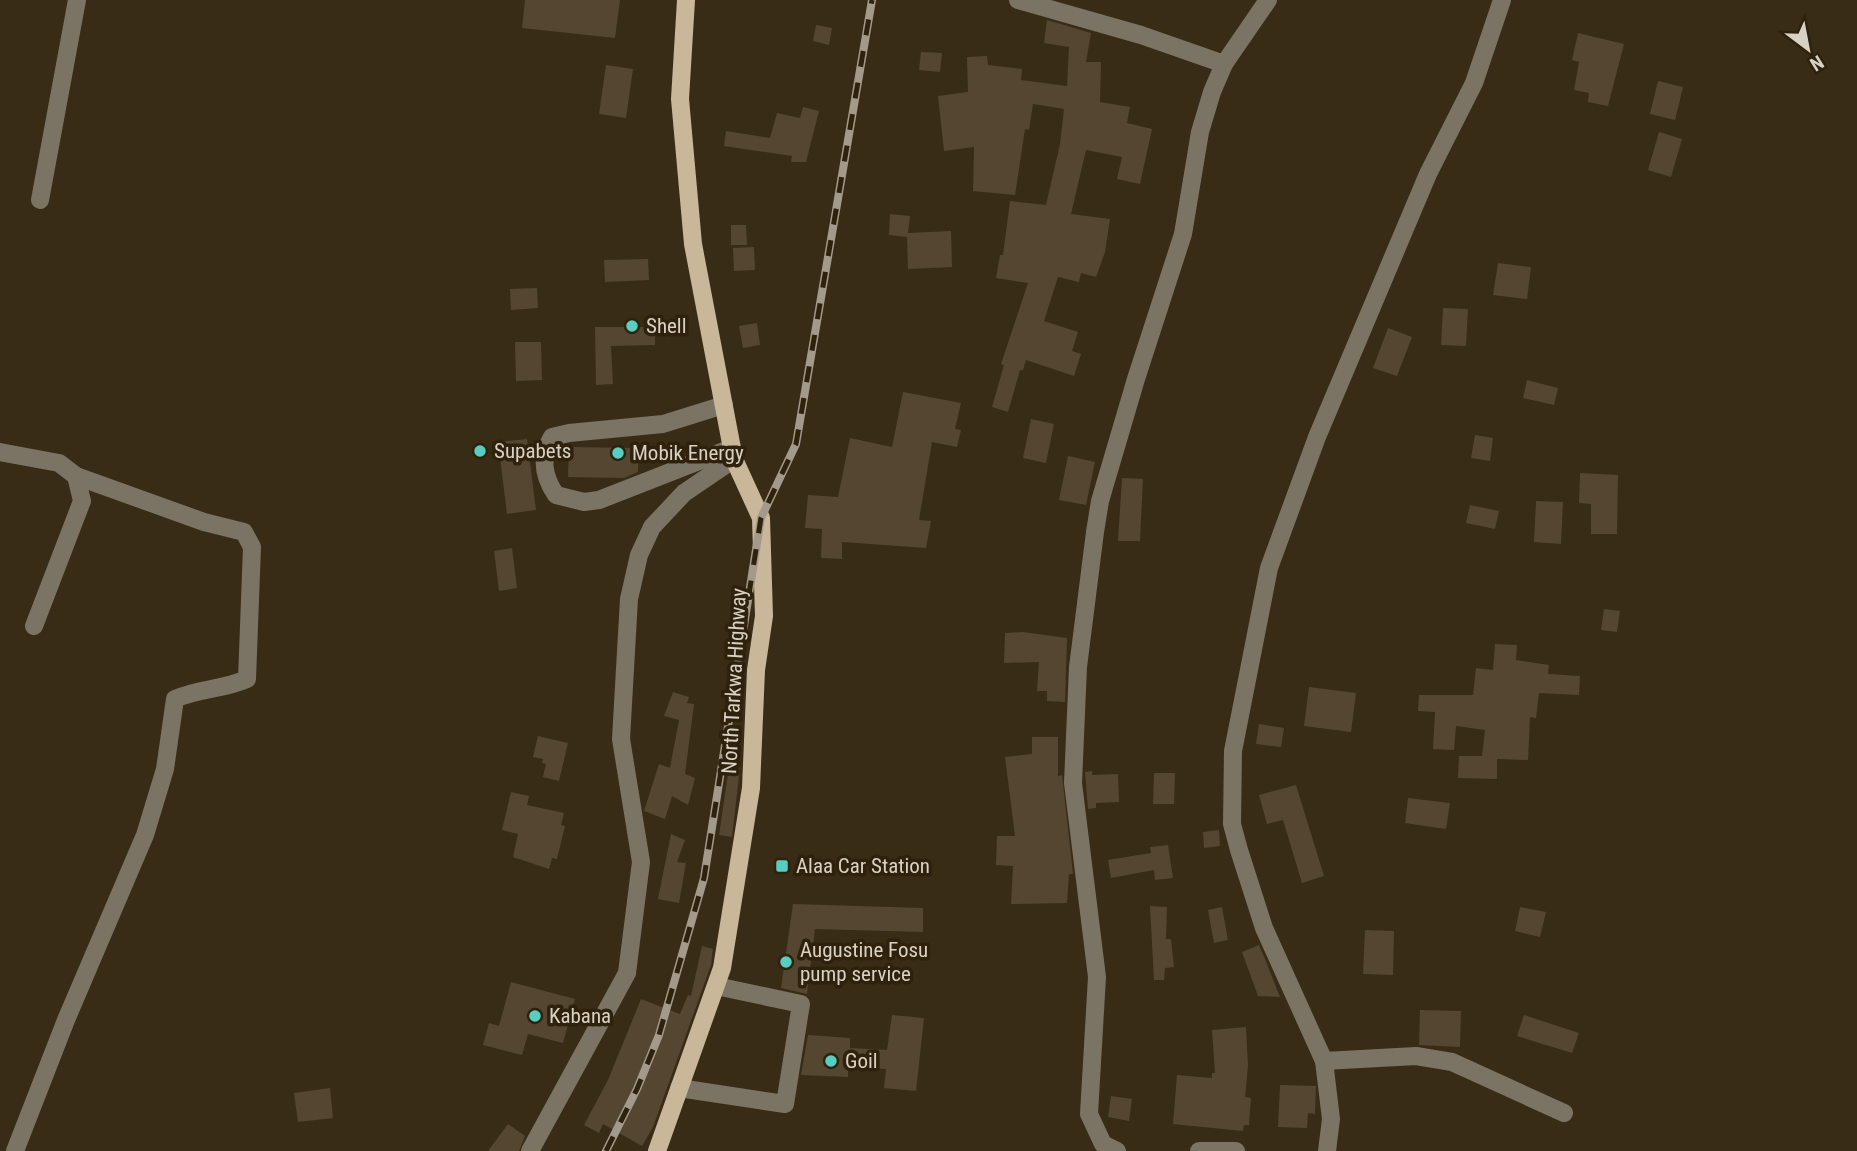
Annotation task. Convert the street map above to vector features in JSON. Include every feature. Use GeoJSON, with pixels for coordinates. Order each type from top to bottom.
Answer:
{"type":"FeatureCollection","features":[{"type":"Feature","properties":{"kind":"main road","name":"North Tarkwa Highway"},"geometry":{"type":"LineString","coordinates":[[657,1151],[722,968],[751,788],[756,670],[764,616],[761,518],[733,454],[693,244],[680,99],[686,0]]}},
{"type":"Feature","properties":{"kind":"street"},"geometry":{"type":"LineString","coordinates":[[40,200],[77,0]]}},
{"type":"Feature","properties":{"kind":"street"},"geometry":{"type":"LineString","coordinates":[[1018,0],[1141,35],[1224,64]]}},
{"type":"Feature","properties":{"kind":"street"},"geometry":{"type":"LineString","coordinates":[[1117,1151],[1103,1144],[1089,1114],[1097,977],[1073,783],[1078,667],[1100,500],[1136,379],[1177,260],[1200,132],[1224,64],[1268,0]]}},
{"type":"Feature","properties":{"kind":"street"},"geometry":{"type":"LineString","coordinates":[[1327,1151],[1331,1119],[1324,1061],[1264,928],[1240,850],[1233,824],[1233,751],[1269,568],[1317,437],[1428,174],[1474,83],[1502,0]]}},
{"type":"Feature","properties":{"kind":"street"},"geometry":{"type":"LineString","coordinates":[[724,405],[663,424],[569,433],[552,438],[547,447],[544,478],[556,495],[584,502],[599,500],[733,454]]}},
{"type":"Feature","properties":{"kind":"street"},"geometry":{"type":"LineString","coordinates":[[0,452],[59,463],[76,476],[204,522],[244,532],[252,547],[247,679],[226,688],[195,690],[175,699],[165,769],[145,835],[66,1020],[15,1151]]}},
{"type":"Feature","properties":{"kind":"street"},"geometry":{"type":"LineString","coordinates":[[530,1151],[626,973],[641,862],[621,738],[629,598],[639,555],[652,527],[684,494],[733,454]]}},
{"type":"Feature","properties":{"kind":"street"},"geometry":{"type":"LineString","coordinates":[[34,626],[82,501],[76,476]]}},
{"type":"Feature","properties":{"kind":"street"},"geometry":{"type":"LineString","coordinates":[[679,1088],[785,1104],[801,1004],[716,986]]}},
{"type":"Feature","properties":{"kind":"street"},"geometry":{"type":"LineString","coordinates":[[1324,1061],[1416,1056],[1452,1062],[1564,1113]]}},
{"type":"Feature","properties":{"kind":"street"},"geometry":{"type":"LineString","coordinates":[[1199,1151],[1236,1151]]}},
{"type":"Feature","properties":{"kind":"building"},"geometry":{"type":"Polygon","coordinates":[[[525,0],[620,0],[615,38],[522,28],[525,0]]]}},
{"type":"Feature","properties":{"kind":"building"},"geometry":{"type":"Polygon","coordinates":[[[1047,20],[1091,33],[1086,62],[1101,62],[1100,102],[1130,107],[1127,123],[1152,129],[1140,184],[1117,179],[1122,157],[1086,150],[1071,214],[1110,219],[1105,252],[1096,277],[1081,273],[1079,282],[1058,277],[1044,321],[1078,332],[1072,351],[1081,354],[1074,376],[1026,360],[1023,370],[1020,370],[1008,412],[992,407],[1004,365],[1001,364],[1028,283],[996,278],[1000,255],[1003,255],[1010,201],[1046,205],[1060,144],[1064,109],[1033,104],[1029,130],[1025,129],[1015,195],[973,191],[974,147],[944,151],[938,96],[968,92],[967,57],[987,56],[988,65],[1022,69],[1021,80],[1067,86],[1069,47],[1044,43],[1047,20]]]}},
{"type":"Feature","properties":{"kind":"building"},"geometry":{"type":"Polygon","coordinates":[[[816,25],[832,28],[829,45],[813,41],[816,25]]]}},
{"type":"Feature","properties":{"kind":"building"},"geometry":{"type":"Polygon","coordinates":[[[1578,33],[1624,44],[1608,106],[1588,102],[1589,93],[1574,90],[1579,62],[1572,60],[1578,33]]]}},
{"type":"Feature","properties":{"kind":"building"},"geometry":{"type":"Polygon","coordinates":[[[921,52],[942,53],[940,72],[919,70],[921,52]]]}},
{"type":"Feature","properties":{"kind":"building"},"geometry":{"type":"Polygon","coordinates":[[[606,65],[633,69],[626,118],[599,114],[606,65]]]}},
{"type":"Feature","properties":{"kind":"building"},"geometry":{"type":"Polygon","coordinates":[[[1658,81],[1683,87],[1675,120],[1650,114],[1658,81]]]}},
{"type":"Feature","properties":{"kind":"building"},"geometry":{"type":"Polygon","coordinates":[[[803,107],[819,111],[806,162],[791,162],[792,156],[724,146],[726,131],[770,138],[777,113],[800,118],[803,107]]]}},
{"type":"Feature","properties":{"kind":"building"},"geometry":{"type":"Polygon","coordinates":[[[1659,132],[1682,139],[1671,177],[1648,170],[1659,132]]]}},
{"type":"Feature","properties":{"kind":"building"},"geometry":{"type":"Polygon","coordinates":[[[890,214],[910,216],[908,233],[951,231],[952,267],[908,269],[907,237],[889,235],[890,214]]]}},
{"type":"Feature","properties":{"kind":"building"},"geometry":{"type":"Polygon","coordinates":[[[731,225],[746,225],[747,245],[731,245],[731,225]]]}},
{"type":"Feature","properties":{"kind":"building"},"geometry":{"type":"Polygon","coordinates":[[[754,247],[755,270],[734,271],[733,248],[754,247]]]}},
{"type":"Feature","properties":{"kind":"building"},"geometry":{"type":"Polygon","coordinates":[[[648,259],[649,280],[605,282],[604,260],[648,259]]]}},
{"type":"Feature","properties":{"kind":"building"},"geometry":{"type":"Polygon","coordinates":[[[1498,263],[1531,267],[1527,299],[1493,295],[1498,263]]]}},
{"type":"Feature","properties":{"kind":"building"},"geometry":{"type":"Polygon","coordinates":[[[537,288],[538,308],[511,310],[510,289],[537,288]]]}},
{"type":"Feature","properties":{"kind":"building"},"geometry":{"type":"Polygon","coordinates":[[[1443,308],[1468,309],[1466,346],[1441,345],[1443,308]]]}},
{"type":"Feature","properties":{"kind":"building"},"geometry":{"type":"Polygon","coordinates":[[[757,323],[760,345],[743,348],[739,326],[757,323]]]}},
{"type":"Feature","properties":{"kind":"building"},"geometry":{"type":"Polygon","coordinates":[[[595,327],[655,327],[655,345],[611,346],[613,384],[596,385],[595,327]]]}},
{"type":"Feature","properties":{"kind":"building"},"geometry":{"type":"Polygon","coordinates":[[[1388,328],[1412,337],[1397,376],[1373,368],[1388,328]]]}},
{"type":"Feature","properties":{"kind":"building"},"geometry":{"type":"Polygon","coordinates":[[[515,342],[541,342],[542,380],[516,381],[515,342]]]}},
{"type":"Feature","properties":{"kind":"building"},"geometry":{"type":"Polygon","coordinates":[[[1527,380],[1558,388],[1554,405],[1523,398],[1527,380]]]}},
{"type":"Feature","properties":{"kind":"building"},"geometry":{"type":"Polygon","coordinates":[[[903,392],[961,403],[955,429],[961,430],[957,447],[932,442],[919,520],[931,521],[926,548],[842,542],[842,559],[821,558],[822,529],[805,528],[808,495],[838,497],[850,438],[892,447],[903,392]]]}},
{"type":"Feature","properties":{"kind":"building"},"geometry":{"type":"Polygon","coordinates":[[[1031,419],[1054,424],[1046,463],[1023,458],[1031,419]]]}},
{"type":"Feature","properties":{"kind":"building"},"geometry":{"type":"Polygon","coordinates":[[[1475,435],[1493,438],[1490,461],[1471,458],[1475,435]]]}},
{"type":"Feature","properties":{"kind":"building"},"geometry":{"type":"Polygon","coordinates":[[[527,439],[536,510],[507,514],[498,442],[527,439]]]}},
{"type":"Feature","properties":{"kind":"building"},"geometry":{"type":"Polygon","coordinates":[[[569,447],[639,448],[638,472],[624,478],[568,477],[569,447]]]}},
{"type":"Feature","properties":{"kind":"building"},"geometry":{"type":"Polygon","coordinates":[[[1068,456],[1095,462],[1086,505],[1059,500],[1068,456]]]}},
{"type":"Feature","properties":{"kind":"building"},"geometry":{"type":"Polygon","coordinates":[[[1580,473],[1618,475],[1617,534],[1591,534],[1591,504],[1579,503],[1580,473]]]}},
{"type":"Feature","properties":{"kind":"building"},"geometry":{"type":"Polygon","coordinates":[[[1122,478],[1143,479],[1140,541],[1118,541],[1122,478]]]}},
{"type":"Feature","properties":{"kind":"building"},"geometry":{"type":"Polygon","coordinates":[[[1536,501],[1563,502],[1561,544],[1534,542],[1536,501]]]}},
{"type":"Feature","properties":{"kind":"building"},"geometry":{"type":"Polygon","coordinates":[[[1470,505],[1499,511],[1495,529],[1466,523],[1470,505]]]}},
{"type":"Feature","properties":{"kind":"building"},"geometry":{"type":"Polygon","coordinates":[[[512,548],[517,588],[499,591],[494,551],[512,548]]]}},
{"type":"Feature","properties":{"kind":"building"},"geometry":{"type":"Polygon","coordinates":[[[1604,609],[1620,611],[1617,632],[1601,630],[1604,609]]]}},
{"type":"Feature","properties":{"kind":"building"},"geometry":{"type":"Polygon","coordinates":[[[1023,632],[1067,638],[1065,702],[1047,701],[1047,691],[1037,691],[1039,662],[1004,663],[1005,633],[1023,632]]]}},
{"type":"Feature","properties":{"kind":"building"},"geometry":{"type":"Polygon","coordinates":[[[1495,644],[1517,645],[1516,660],[1549,665],[1548,674],[1580,676],[1579,695],[1539,693],[1536,718],[1530,717],[1528,760],[1497,759],[1497,779],[1458,778],[1459,756],[1482,756],[1485,730],[1456,726],[1454,750],[1433,749],[1435,712],[1418,711],[1419,695],[1473,695],[1476,668],[1493,670],[1495,644]]]}},
{"type":"Feature","properties":{"kind":"building"},"geometry":{"type":"Polygon","coordinates":[[[1309,687],[1356,693],[1351,732],[1304,726],[1309,687]]]}},
{"type":"Feature","properties":{"kind":"building"},"geometry":{"type":"Polygon","coordinates":[[[673,692],[689,697],[687,703],[694,704],[685,774],[695,778],[688,805],[672,796],[665,819],[644,811],[659,764],[670,768],[679,720],[664,716],[673,692]]]}},
{"type":"Feature","properties":{"kind":"building"},"geometry":{"type":"Polygon","coordinates":[[[1259,724],[1284,728],[1281,747],[1256,744],[1259,724]]]}},
{"type":"Feature","properties":{"kind":"building"},"geometry":{"type":"Polygon","coordinates":[[[538,736],[568,743],[559,781],[543,777],[546,764],[542,763],[543,759],[533,757],[538,736]]]}},
{"type":"Feature","properties":{"kind":"building"},"geometry":{"type":"Polygon","coordinates":[[[1032,737],[1058,737],[1058,776],[1062,775],[1073,874],[1069,874],[1067,903],[1011,904],[1013,866],[996,865],[997,836],[1015,836],[1005,757],[1032,754],[1032,737]]]}},
{"type":"Feature","properties":{"kind":"building"},"geometry":{"type":"Polygon","coordinates":[[[729,767],[740,768],[732,837],[719,835],[729,767]]]}},
{"type":"Feature","properties":{"kind":"building"},"geometry":{"type":"Polygon","coordinates":[[[1092,771],[1092,775],[1118,774],[1119,802],[1096,803],[1096,808],[1088,809],[1085,772],[1092,771]]]}},
{"type":"Feature","properties":{"kind":"building"},"geometry":{"type":"Polygon","coordinates":[[[1154,773],[1175,773],[1174,804],[1153,804],[1154,773]]]}},
{"type":"Feature","properties":{"kind":"building"},"geometry":{"type":"Polygon","coordinates":[[[1296,785],[1324,876],[1302,883],[1283,820],[1267,824],[1259,795],[1296,785]]]}},
{"type":"Feature","properties":{"kind":"building"},"geometry":{"type":"Polygon","coordinates":[[[511,792],[529,796],[527,805],[564,813],[561,825],[565,826],[557,859],[552,858],[549,869],[513,857],[518,834],[502,830],[511,792]]]}},
{"type":"Feature","properties":{"kind":"building"},"geometry":{"type":"Polygon","coordinates":[[[1408,798],[1450,803],[1446,829],[1405,823],[1408,798]]]}},
{"type":"Feature","properties":{"kind":"building"},"geometry":{"type":"Polygon","coordinates":[[[1219,830],[1220,846],[1204,848],[1203,832],[1219,830]]]}},
{"type":"Feature","properties":{"kind":"building"},"geometry":{"type":"Polygon","coordinates":[[[671,834],[685,840],[677,862],[686,863],[679,903],[658,899],[671,834]]]}},
{"type":"Feature","properties":{"kind":"building"},"geometry":{"type":"Polygon","coordinates":[[[1168,845],[1173,878],[1155,880],[1154,870],[1111,878],[1108,860],[1151,853],[1150,847],[1168,845]]]}},
{"type":"Feature","properties":{"kind":"building"},"geometry":{"type":"Polygon","coordinates":[[[793,904],[923,908],[923,932],[815,929],[807,994],[781,988],[793,904]]]}},
{"type":"Feature","properties":{"kind":"building"},"geometry":{"type":"Polygon","coordinates":[[[1150,906],[1167,907],[1166,939],[1171,939],[1174,967],[1165,968],[1164,980],[1154,980],[1150,906]]]}},
{"type":"Feature","properties":{"kind":"building"},"geometry":{"type":"Polygon","coordinates":[[[1222,907],[1228,940],[1214,943],[1208,910],[1222,907]]]}},
{"type":"Feature","properties":{"kind":"building"},"geometry":{"type":"Polygon","coordinates":[[[1520,907],[1546,912],[1540,937],[1515,931],[1520,907]]]}},
{"type":"Feature","properties":{"kind":"building"},"geometry":{"type":"Polygon","coordinates":[[[1365,930],[1394,931],[1393,975],[1363,974],[1365,930]]]}},
{"type":"Feature","properties":{"kind":"building"},"geometry":{"type":"Polygon","coordinates":[[[1259,945],[1280,997],[1258,996],[1242,952],[1259,945]]]}},
{"type":"Feature","properties":{"kind":"building"},"geometry":{"type":"Polygon","coordinates":[[[702,946],[713,949],[711,965],[653,1127],[642,1146],[603,1124],[599,1133],[584,1125],[608,1080],[641,999],[680,1014],[688,995],[691,996],[702,946]]]}},
{"type":"Feature","properties":{"kind":"building"},"geometry":{"type":"Polygon","coordinates":[[[511,982],[575,999],[563,1043],[528,1034],[522,1055],[483,1045],[489,1023],[499,1026],[511,982]]]}},
{"type":"Feature","properties":{"kind":"building"},"geometry":{"type":"Polygon","coordinates":[[[1420,1010],[1461,1011],[1460,1047],[1419,1045],[1420,1010]]]}},
{"type":"Feature","properties":{"kind":"building"},"geometry":{"type":"Polygon","coordinates":[[[892,1015],[924,1018],[916,1091],[884,1088],[886,1069],[848,1067],[848,1077],[801,1075],[808,1035],[850,1038],[850,1048],[887,1050],[892,1015]]]}},
{"type":"Feature","properties":{"kind":"building"},"geometry":{"type":"Polygon","coordinates":[[[1524,1015],[1579,1033],[1572,1053],[1517,1036],[1524,1015]]]}},
{"type":"Feature","properties":{"kind":"building"},"geometry":{"type":"Polygon","coordinates":[[[1246,1027],[1248,1066],[1245,1097],[1251,1098],[1249,1125],[1244,1125],[1243,1131],[1173,1124],[1177,1075],[1212,1078],[1212,1073],[1215,1073],[1212,1030],[1246,1027]]]}},
{"type":"Feature","properties":{"kind":"building"},"geometry":{"type":"Polygon","coordinates":[[[1280,1085],[1316,1086],[1315,1114],[1308,1113],[1307,1128],[1278,1127],[1280,1085]]]}},
{"type":"Feature","properties":{"kind":"building"},"geometry":{"type":"Polygon","coordinates":[[[330,1088],[333,1118],[298,1122],[294,1093],[330,1088]]]}},
{"type":"Feature","properties":{"kind":"building"},"geometry":{"type":"Polygon","coordinates":[[[1111,1096],[1132,1099],[1129,1121],[1108,1117],[1111,1096]]]}},
{"type":"Feature","properties":{"kind":"building"},"geometry":{"type":"Polygon","coordinates":[[[508,1124],[525,1136],[519,1151],[488,1151],[508,1124]]]}},
{"type":"Feature","properties":{"kind":"railway"},"geometry":{"type":"LineString","coordinates":[[606,1151],[637,1089],[659,1035],[704,878],[761,518],[796,444],[872,0]]}},
{"type":"Feature","properties":{"kind":"place","name":"Shell"},"geometry":{"type":"Point","coordinates":[632,326]}},
{"type":"Feature","properties":{"kind":"place","name":"Supabets"},"geometry":{"type":"Point","coordinates":[480,451]}},
{"type":"Feature","properties":{"kind":"place","name":"Mobik Energy"},"geometry":{"type":"Point","coordinates":[618,453]}},
{"type":"Feature","properties":{"kind":"place","name":"Alaa Car Station"},"geometry":{"type":"Point","coordinates":[782,866]}},
{"type":"Feature","properties":{"kind":"place","name":"Augustine Fosu pump service"},"geometry":{"type":"Point","coordinates":[786,962]}},
{"type":"Feature","properties":{"kind":"place","name":"Kabana"},"geometry":{"type":"Point","coordinates":[535,1016]}},
{"type":"Feature","properties":{"kind":"place","name":"Goil"},"geometry":{"type":"Point","coordinates":[831,1061]}}]}
